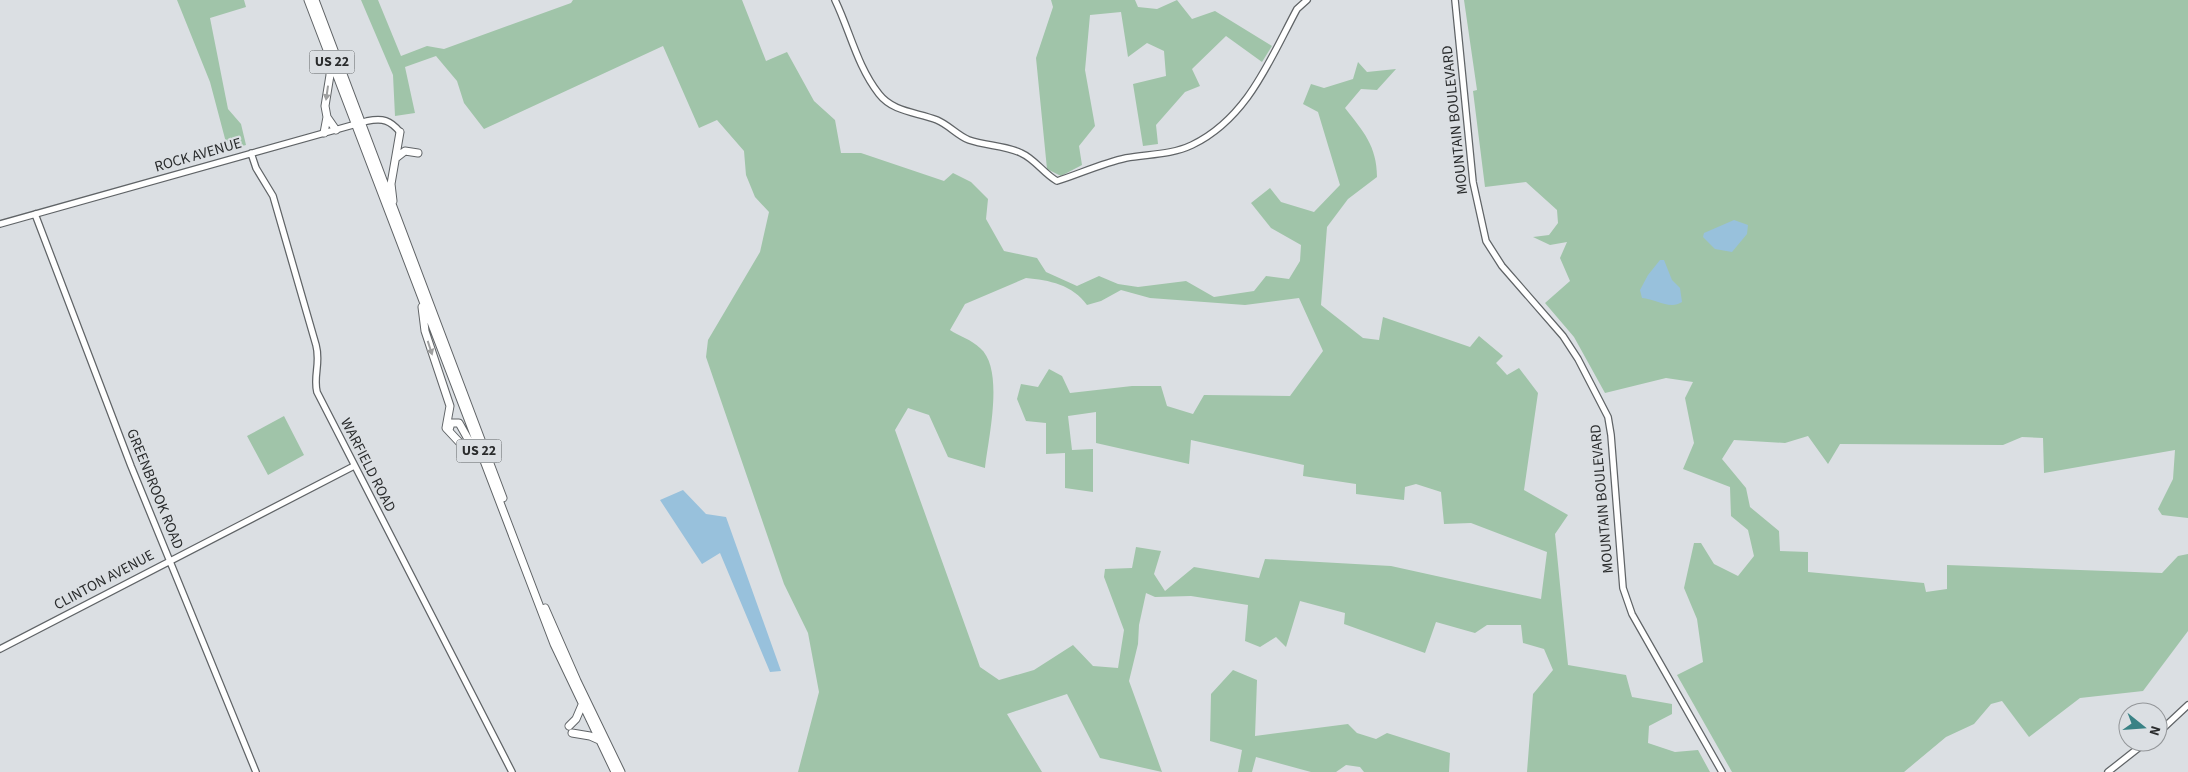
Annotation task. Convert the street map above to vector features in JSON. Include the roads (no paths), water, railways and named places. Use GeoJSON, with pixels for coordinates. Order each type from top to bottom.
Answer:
{"type":"FeatureCollection","features":[{"type":"Feature","properties":{"kind":"highway","name":"US 22"},"geometry":{"type":"LineString","coordinates":[[308,0],[395,214],[537,589],[577,681],[621,772]]}},
{"type":"Feature","properties":{"kind":"highway","name":"US 22"},"geometry":{"type":"LineString","coordinates":[[315,0],[422,300],[554,644],[615,772]]}},
{"type":"Feature","properties":{"kind":"highway"},"geometry":{"type":"LineString","coordinates":[[324,133],[327,117],[325,106],[330,75],[329,53]]}},
{"type":"Feature","properties":{"kind":"highway"},"geometry":{"type":"LineString","coordinates":[[327,117],[336,130]]}},
{"type":"Feature","properties":{"kind":"highway"},"geometry":{"type":"LineString","coordinates":[[395,214],[391,184],[400,132]]}},
{"type":"Feature","properties":{"kind":"highway"},"geometry":{"type":"LineString","coordinates":[[395,161],[405,151],[418,153]]}},
{"type":"Feature","properties":{"kind":"highway"},"geometry":{"type":"LineString","coordinates":[[422,300],[425,331],[450,406],[446,423],[449,430],[460,443]]}},
{"type":"Feature","properties":{"kind":"highway"},"geometry":{"type":"LineString","coordinates":[[449,430],[451,422],[459,423],[488,474]]}},
{"type":"Feature","properties":{"kind":"highway"},"geometry":{"type":"LineString","coordinates":[[582,705],[570,729],[599,740]]}},
{"type":"Feature","properties":{"kind":"street"},"geometry":{"type":"LineString","coordinates":[[836,0],[858,58],[874,88],[888,103],[896,108],[937,120],[966,139],[1019,152],[1027,156],[1047,176],[1057,181],[1125,158],[1182,149],[1217,130],[1234,115],[1249,96],[1297,8],[1307,0]]}},
{"type":"Feature","properties":{"kind":"street","name":"MOUNTAIN BOULEVARD"},"geometry":{"type":"LineString","coordinates":[[1455,0],[1473,182],[1486,241],[1502,266],[1563,336],[1578,359],[1608,417],[1611,435],[1618,542],[1625,597],[1632,614],[1722,772]]}},
{"type":"Feature","properties":{"kind":"street","name":"ROCK AVENUE"},"geometry":{"type":"LineString","coordinates":[[0,224],[359,124],[382,119],[391,122],[400,132]]}},
{"type":"Feature","properties":{"kind":"street","name":"WARFIELD ROAD"},"geometry":{"type":"LineString","coordinates":[[251,154],[256,168],[273,196],[318,355],[316,382],[318,392],[354,466],[512,772]]}},
{"type":"Feature","properties":{"kind":"street","name":"GREENBROOK ROAD"},"geometry":{"type":"LineString","coordinates":[[35,214],[132,466],[256,772]]}},
{"type":"Feature","properties":{"kind":"street","name":"CLINTON AVENUE"},"geometry":{"type":"LineString","coordinates":[[0,649],[354,466]]}},
{"type":"Feature","properties":{"kind":"street"},"geometry":{"type":"LineString","coordinates":[[2168,724],[2188,705]]}},
{"type":"Feature","properties":{"kind":"street"},"geometry":{"type":"LineString","coordinates":[[2108,772],[2133,752]]}},
{"type":"Feature","properties":{"kind":"water"},"geometry":{"type":"Polygon","coordinates":[[[1734,220],[1748,225],[1747,234],[1732,252],[1715,249],[1703,237],[1704,233],[1734,220]]]}},
{"type":"Feature","properties":{"kind":"water"},"geometry":{"type":"Polygon","coordinates":[[[1660,260],[1664,260],[1672,280],[1680,288],[1682,302],[1668,305],[1642,298],[1640,290],[1648,275],[1660,260]]]}},
{"type":"Feature","properties":{"kind":"water"},"geometry":{"type":"Polygon","coordinates":[[[683,490],[706,514],[726,517],[781,671],[770,672],[720,553],[702,564],[660,500],[683,490]]]}}]}
